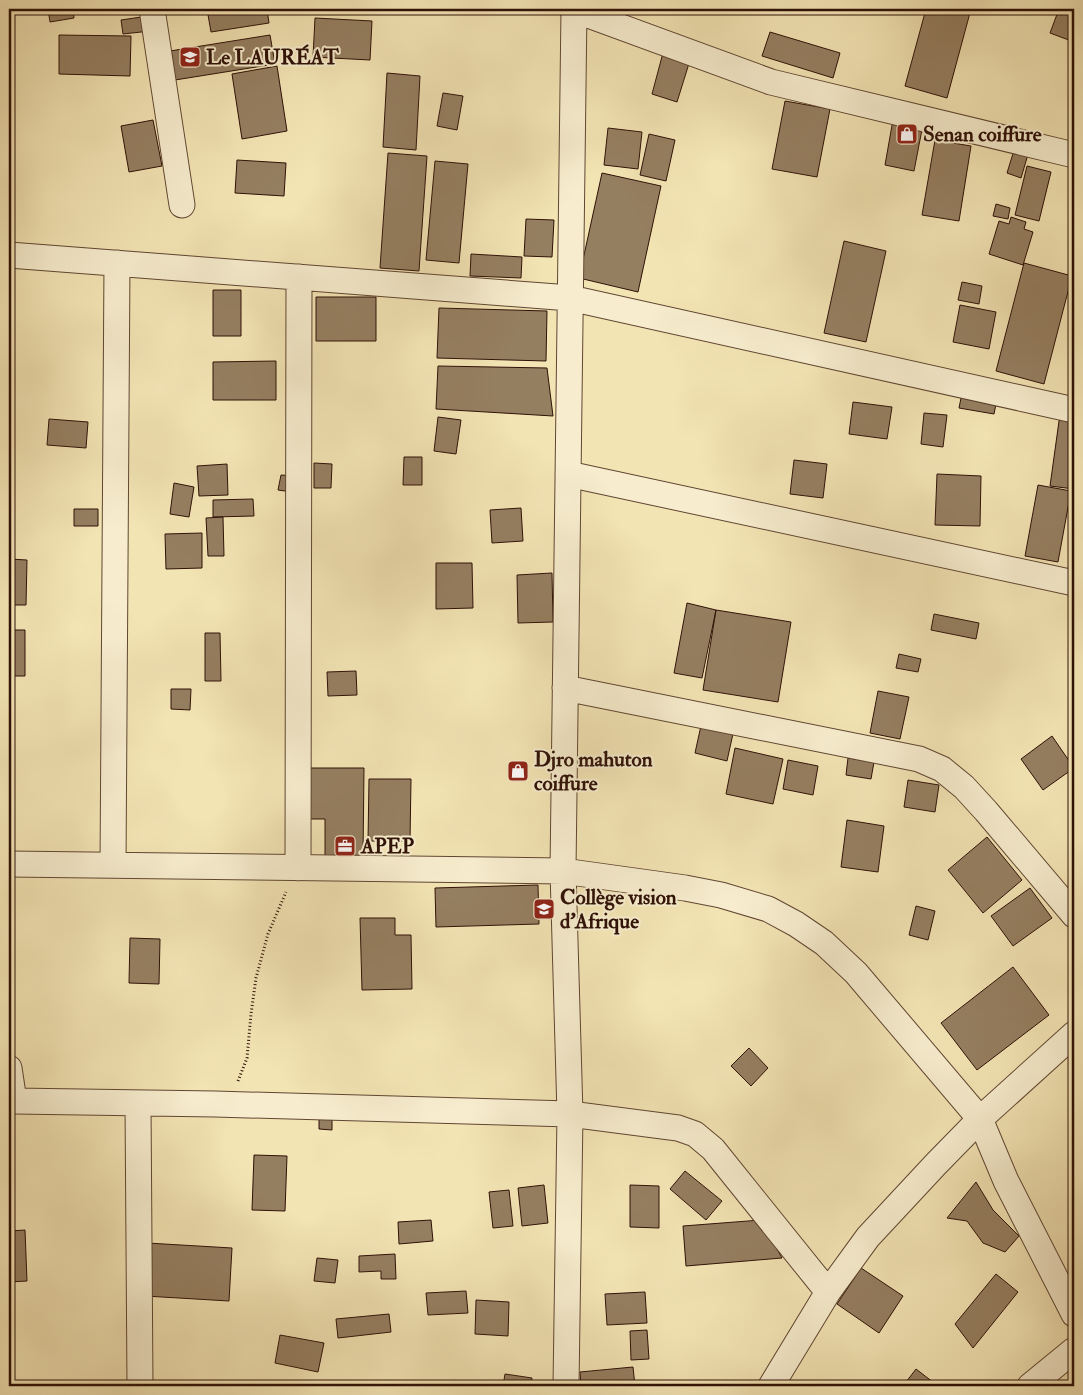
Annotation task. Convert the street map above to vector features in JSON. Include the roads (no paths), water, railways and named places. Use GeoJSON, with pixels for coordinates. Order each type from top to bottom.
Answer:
{"type":"FeatureCollection","features":[{"type":"Feature","properties":{"kind":"street"},"geometry":{"type":"LineString","coordinates":[[152,9],[182,205]]}},
{"type":"Feature","properties":{"kind":"street"},"geometry":{"type":"LineString","coordinates":[[566,1386],[570,1114],[563,871],[573,9],[771,82],[1074,155]]}},
{"type":"Feature","properties":{"kind":"street"},"geometry":{"type":"LineString","coordinates":[[9,255],[570,298],[1074,410]]}},
{"type":"Feature","properties":{"kind":"street"},"geometry":{"type":"LineString","coordinates":[[114,865],[117,263]]}},
{"type":"Feature","properties":{"kind":"street"},"geometry":{"type":"LineString","coordinates":[[298,868],[299,277]]}},
{"type":"Feature","properties":{"kind":"street"},"geometry":{"type":"LineString","coordinates":[[568,474],[1074,583]]}},
{"type":"Feature","properties":{"kind":"street"},"geometry":{"type":"LineString","coordinates":[[565,688],[919,759],[942,769],[964,787],[986,810],[1074,915]]}},
{"type":"Feature","properties":{"kind":"street"},"geometry":{"type":"LineString","coordinates":[[9,864],[563,871],[685,888],[721,895],[768,909],[796,924],[824,943],[856,973],[980,1119],[1006,1181],[1074,1314]]}},
{"type":"Feature","properties":{"kind":"street"},"geometry":{"type":"LineString","coordinates":[[771,1386],[828,1292],[868,1237],[980,1119],[1074,1034]]}},
{"type":"Feature","properties":{"kind":"street"},"geometry":{"type":"LineString","coordinates":[[9,1068],[11,1104],[215,1104],[570,1114],[678,1128],[695,1134],[713,1149],[828,1292]]}},
{"type":"Feature","properties":{"kind":"street"},"geometry":{"type":"LineString","coordinates":[[138,1103],[140,1386]]}},
{"type":"Feature","properties":{"kind":"street"},"geometry":{"type":"LineString","coordinates":[[1030,1386],[1074,1350]]}},
{"type":"Feature","properties":{"kind":"place","name":"Le LAURÉAT"},"geometry":{"type":"Point","coordinates":[190,57]}},
{"type":"Feature","properties":{"kind":"place","name":"Senan coiffure"},"geometry":{"type":"Point","coordinates":[907,134]}},
{"type":"Feature","properties":{"kind":"place","name":"Djro mahuton coiffure"},"geometry":{"type":"Point","coordinates":[518,771]}},
{"type":"Feature","properties":{"kind":"place","name":"APEP"},"geometry":{"type":"Point","coordinates":[345,846]}},
{"type":"Feature","properties":{"kind":"place","name":"Collège vision d'Afrique"},"geometry":{"type":"Point","coordinates":[544,909]}}]}
